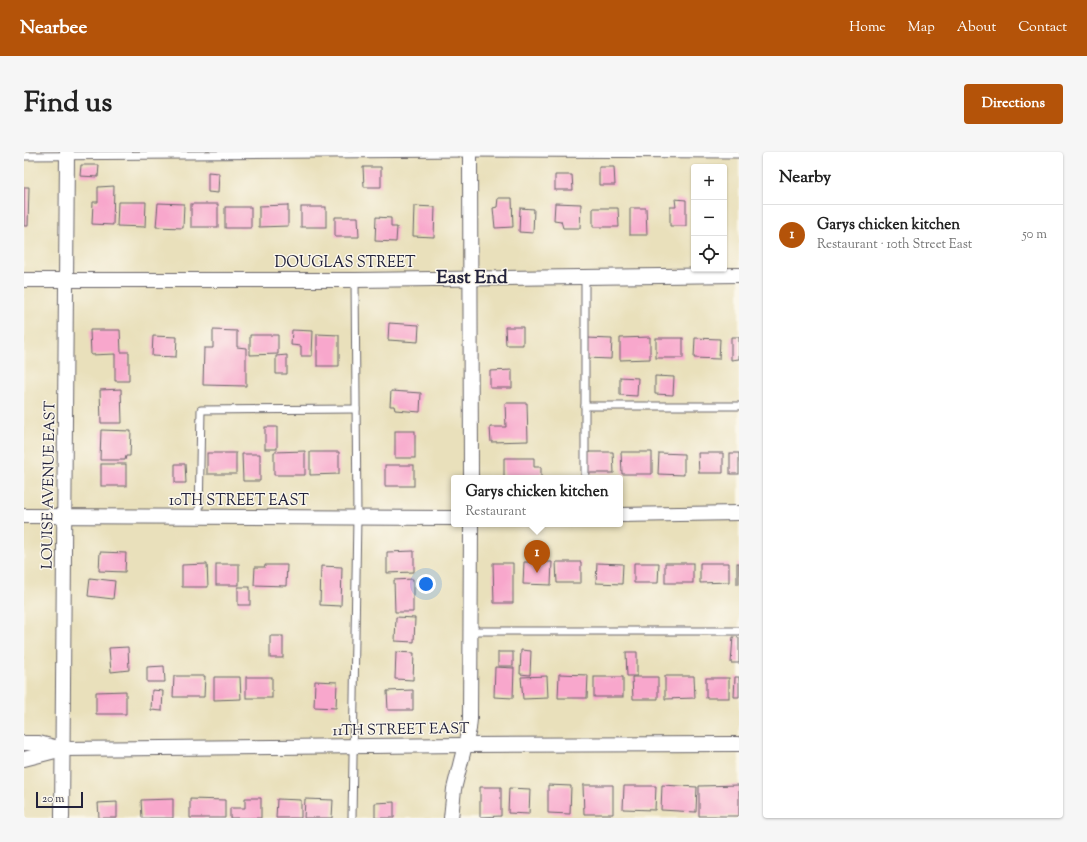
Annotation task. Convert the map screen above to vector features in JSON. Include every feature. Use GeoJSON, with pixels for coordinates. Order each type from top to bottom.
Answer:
{"type":"FeatureCollection","features":[{"type":"Feature","properties":{"kind":"street"},"geometry":{"type":"LineString","coordinates":[[470,153],[471,475]]}},
{"type":"Feature","properties":{"kind":"street","name":"LOUISE AVENUE EAST"},"geometry":{"type":"LineString","coordinates":[[62,818],[67,154]]}},
{"type":"Feature","properties":{"kind":"street","name":"DOUGLAS STREET"},"geometry":{"type":"LineString","coordinates":[[24,280],[356,280],[739,275]]}},
{"type":"Feature","properties":{"kind":"street"},"geometry":{"type":"LineString","coordinates":[[623,515],[739,513]]}},
{"type":"Feature","properties":{"kind":"street","name":"10TH STREET EAST"},"geometry":{"type":"LineString","coordinates":[[24,516],[451,518]]}},
{"type":"Feature","properties":{"kind":"street"},"geometry":{"type":"LineString","coordinates":[[451,818],[454,789],[470,719],[471,527]]}},
{"type":"Feature","properties":{"kind":"street","name":"11TH STREET EAST"},"geometry":{"type":"LineString","coordinates":[[24,743],[39,743],[63,749]]}},
{"type":"Feature","properties":{"kind":"street","name":"11TH STREET EAST"},"geometry":{"type":"LineString","coordinates":[[24,759],[63,749],[739,744]]}},
{"type":"Feature","properties":{"kind":"lane"},"geometry":{"type":"LineString","coordinates":[[24,156],[67,154],[739,154]]}},
{"type":"Feature","properties":{"kind":"lane"},"geometry":{"type":"LineString","coordinates":[[585,277],[585,475]]}},
{"type":"Feature","properties":{"kind":"lane"},"geometry":{"type":"LineString","coordinates":[[352,818],[357,517],[356,280]]}},
{"type":"Feature","properties":{"kind":"lane"},"geometry":{"type":"LineString","coordinates":[[585,406],[739,406]]}},
{"type":"Feature","properties":{"kind":"lane"},"geometry":{"type":"LineString","coordinates":[[199,517],[201,410],[356,409]]}},
{"type":"Feature","properties":{"kind":"lane"},"geometry":{"type":"LineString","coordinates":[[470,631],[739,631]]}},
{"type":"Feature","properties":{"kind":"building"},"geometry":{"type":"Polygon","coordinates":[[[81,165],[99,165],[98,177],[80,176],[81,165]]]}},
{"type":"Feature","properties":{"kind":"building"},"geometry":{"type":"Polygon","coordinates":[[[363,167],[381,167],[381,187],[364,187],[363,167]]]}},
{"type":"Feature","properties":{"kind":"building"},"geometry":{"type":"Polygon","coordinates":[[[599,167],[614,167],[615,185],[599,185],[599,167]]]}},
{"type":"Feature","properties":{"kind":"building"},"geometry":{"type":"Polygon","coordinates":[[[208,172],[219,173],[218,193],[208,192],[208,172]]]}},
{"type":"Feature","properties":{"kind":"building"},"geometry":{"type":"Polygon","coordinates":[[[555,175],[572,175],[573,190],[555,190],[555,175]]]}},
{"type":"Feature","properties":{"kind":"building"},"geometry":{"type":"Polygon","coordinates":[[[114,186],[113,225],[92,224],[93,202],[98,202],[98,187],[114,186]]]}},
{"type":"Feature","properties":{"kind":"building"},"geometry":{"type":"Polygon","coordinates":[[[24,187],[29,187],[28,226],[24,226],[24,187]]]}},
{"type":"Feature","properties":{"kind":"building"},"geometry":{"type":"Polygon","coordinates":[[[498,198],[512,198],[513,227],[495,228],[493,208],[497,207],[498,198]]]}},
{"type":"Feature","properties":{"kind":"building"},"geometry":{"type":"Polygon","coordinates":[[[675,199],[686,200],[686,226],[670,226],[670,207],[676,207],[675,199]]]}},
{"type":"Feature","properties":{"kind":"building"},"geometry":{"type":"Polygon","coordinates":[[[118,202],[146,202],[145,227],[117,226],[118,202]]]}},
{"type":"Feature","properties":{"kind":"building"},"geometry":{"type":"Polygon","coordinates":[[[158,203],[184,204],[183,228],[156,227],[158,203]]]}},
{"type":"Feature","properties":{"kind":"building"},"geometry":{"type":"Polygon","coordinates":[[[555,203],[581,204],[580,228],[563,228],[561,221],[554,220],[555,203]]]}},
{"type":"Feature","properties":{"kind":"building"},"geometry":{"type":"Polygon","coordinates":[[[191,204],[218,204],[218,227],[191,227],[191,204]]]}},
{"type":"Feature","properties":{"kind":"building"},"geometry":{"type":"Polygon","coordinates":[[[288,205],[288,226],[259,227],[259,206],[288,205]]]}},
{"type":"Feature","properties":{"kind":"building"},"geometry":{"type":"Polygon","coordinates":[[[414,206],[435,207],[434,237],[413,236],[414,206]]]}},
{"type":"Feature","properties":{"kind":"building"},"geometry":{"type":"Polygon","coordinates":[[[225,207],[251,207],[251,228],[225,228],[225,207]]]}},
{"type":"Feature","properties":{"kind":"building"},"geometry":{"type":"Polygon","coordinates":[[[301,207],[326,207],[326,227],[301,227],[301,207]]]}},
{"type":"Feature","properties":{"kind":"building"},"geometry":{"type":"Polygon","coordinates":[[[520,208],[534,209],[533,233],[519,232],[520,208]]]}},
{"type":"Feature","properties":{"kind":"building"},"geometry":{"type":"Polygon","coordinates":[[[593,208],[618,208],[619,227],[593,227],[593,208]]]}},
{"type":"Feature","properties":{"kind":"building"},"geometry":{"type":"Polygon","coordinates":[[[630,208],[646,208],[647,235],[630,235],[630,208]]]}},
{"type":"Feature","properties":{"kind":"building"},"geometry":{"type":"Polygon","coordinates":[[[335,217],[358,217],[359,237],[335,237],[335,217]]]}},
{"type":"Feature","properties":{"kind":"building"},"geometry":{"type":"Polygon","coordinates":[[[376,217],[391,218],[391,227],[397,227],[396,242],[375,241],[376,217]]]}},
{"type":"Feature","properties":{"kind":"building"},"geometry":{"type":"Polygon","coordinates":[[[389,323],[419,325],[418,342],[388,340],[389,323]]]}},
{"type":"Feature","properties":{"kind":"building"},"geometry":{"type":"Polygon","coordinates":[[[505,327],[523,327],[523,345],[506,345],[505,327]]]}},
{"type":"Feature","properties":{"kind":"building"},"geometry":{"type":"Polygon","coordinates":[[[90,330],[120,330],[121,352],[129,352],[129,381],[115,381],[115,354],[91,355],[90,330]]]}},
{"type":"Feature","properties":{"kind":"building"},"geometry":{"type":"Polygon","coordinates":[[[213,330],[237,331],[237,347],[246,348],[246,386],[203,385],[204,348],[213,348],[213,330]]]}},
{"type":"Feature","properties":{"kind":"building"},"geometry":{"type":"Polygon","coordinates":[[[292,330],[313,331],[312,356],[301,356],[301,346],[291,345],[292,330]]]}},
{"type":"Feature","properties":{"kind":"building"},"geometry":{"type":"Polygon","coordinates":[[[317,334],[339,335],[339,366],[317,366],[317,334]]]}},
{"type":"Feature","properties":{"kind":"building"},"geometry":{"type":"Polygon","coordinates":[[[250,335],[278,335],[278,354],[250,355],[250,335]]]}},
{"type":"Feature","properties":{"kind":"building"},"geometry":{"type":"Polygon","coordinates":[[[153,336],[177,337],[176,357],[152,356],[153,336]]]}},
{"type":"Feature","properties":{"kind":"building"},"geometry":{"type":"Polygon","coordinates":[[[650,337],[650,359],[620,360],[620,338],[650,337]]]}},
{"type":"Feature","properties":{"kind":"building"},"geometry":{"type":"Polygon","coordinates":[[[731,337],[739,337],[739,359],[731,360],[731,337]]]}},
{"type":"Feature","properties":{"kind":"building"},"geometry":{"type":"Polygon","coordinates":[[[587,338],[612,339],[611,359],[586,358],[587,338]]]}},
{"type":"Feature","properties":{"kind":"building"},"geometry":{"type":"Polygon","coordinates":[[[656,338],[683,338],[683,358],[656,358],[656,338]]]}},
{"type":"Feature","properties":{"kind":"building"},"geometry":{"type":"Polygon","coordinates":[[[695,338],[720,339],[719,359],[694,358],[695,338]]]}},
{"type":"Feature","properties":{"kind":"building"},"geometry":{"type":"Polygon","coordinates":[[[287,355],[287,374],[276,374],[276,356],[287,355]]]}},
{"type":"Feature","properties":{"kind":"building"},"geometry":{"type":"Polygon","coordinates":[[[512,370],[512,388],[490,388],[490,371],[512,370]]]}},
{"type":"Feature","properties":{"kind":"building"},"geometry":{"type":"Polygon","coordinates":[[[655,376],[674,377],[673,395],[655,394],[655,376]]]}},
{"type":"Feature","properties":{"kind":"building"},"geometry":{"type":"Polygon","coordinates":[[[620,377],[638,378],[637,396],[620,395],[620,377]]]}},
{"type":"Feature","properties":{"kind":"building"},"geometry":{"type":"Polygon","coordinates":[[[121,389],[122,423],[101,423],[100,390],[121,389]]]}},
{"type":"Feature","properties":{"kind":"building"},"geometry":{"type":"Polygon","coordinates":[[[391,391],[421,393],[420,412],[395,410],[394,406],[390,406],[391,391]]]}},
{"type":"Feature","properties":{"kind":"building"},"geometry":{"type":"Polygon","coordinates":[[[505,403],[527,403],[528,441],[491,442],[490,427],[506,427],[505,403]]]}},
{"type":"Feature","properties":{"kind":"building"},"geometry":{"type":"Polygon","coordinates":[[[265,427],[277,427],[277,449],[265,449],[265,427]]]}},
{"type":"Feature","properties":{"kind":"building"},"geometry":{"type":"Polygon","coordinates":[[[101,430],[131,431],[130,456],[126,456],[125,460],[100,460],[101,430]]]}},
{"type":"Feature","properties":{"kind":"building"},"geometry":{"type":"Polygon","coordinates":[[[395,431],[415,431],[415,458],[395,458],[395,431]]]}},
{"type":"Feature","properties":{"kind":"building"},"geometry":{"type":"Polygon","coordinates":[[[305,451],[305,475],[274,475],[274,452],[305,451]]]}},
{"type":"Feature","properties":{"kind":"building"},"geometry":{"type":"Polygon","coordinates":[[[310,452],[339,452],[339,474],[310,475],[310,452]]]}},
{"type":"Feature","properties":{"kind":"building"},"geometry":{"type":"Polygon","coordinates":[[[588,452],[613,452],[614,473],[588,473],[588,452]]]}},
{"type":"Feature","properties":{"kind":"building"},"geometry":{"type":"Polygon","coordinates":[[[621,452],[652,452],[652,474],[622,474],[621,452]]]}},
{"type":"Feature","properties":{"kind":"building"},"geometry":{"type":"Polygon","coordinates":[[[207,453],[236,453],[236,474],[207,474],[207,453]]]}},
{"type":"Feature","properties":{"kind":"building"},"geometry":{"type":"Polygon","coordinates":[[[659,453],[684,454],[684,475],[658,474],[659,453]]]}},
{"type":"Feature","properties":{"kind":"building"},"geometry":{"type":"Polygon","coordinates":[[[698,453],[723,453],[723,473],[699,473],[698,453]]]}},
{"type":"Feature","properties":{"kind":"building"},"geometry":{"type":"Polygon","coordinates":[[[730,453],[739,453],[739,474],[730,474],[730,453]]]}},
{"type":"Feature","properties":{"kind":"building"},"geometry":{"type":"Polygon","coordinates":[[[242,454],[260,454],[260,481],[243,481],[242,454]]]}},
{"type":"Feature","properties":{"kind":"building"},"geometry":{"type":"Polygon","coordinates":[[[504,458],[534,458],[534,467],[541,467],[541,475],[504,475],[504,458]]]}},
{"type":"Feature","properties":{"kind":"building"},"geometry":{"type":"Polygon","coordinates":[[[101,464],[126,464],[126,486],[101,486],[101,464]]]}},
{"type":"Feature","properties":{"kind":"building"},"geometry":{"type":"Polygon","coordinates":[[[175,464],[185,464],[186,483],[175,483],[175,464]]]}},
{"type":"Feature","properties":{"kind":"building"},"geometry":{"type":"Polygon","coordinates":[[[385,465],[414,465],[414,486],[385,486],[385,465]]]}},
{"type":"Feature","properties":{"kind":"building"},"geometry":{"type":"Polygon","coordinates":[[[414,551],[414,572],[387,573],[387,552],[414,551]]]}},
{"type":"Feature","properties":{"kind":"building"},"geometry":{"type":"Polygon","coordinates":[[[100,552],[126,553],[125,572],[99,571],[100,552]]]}},
{"type":"Feature","properties":{"kind":"building"},"geometry":{"type":"Polygon","coordinates":[[[524,562],[552,562],[551,585],[523,584],[524,562]]]}},
{"type":"Feature","properties":{"kind":"building"},"geometry":{"type":"Polygon","coordinates":[[[556,562],[581,562],[581,583],[557,583],[556,562]]]}},
{"type":"Feature","properties":{"kind":"building"},"geometry":{"type":"Polygon","coordinates":[[[493,563],[513,563],[513,603],[494,603],[493,563]]]}},
{"type":"Feature","properties":{"kind":"building"},"geometry":{"type":"Polygon","coordinates":[[[597,563],[623,564],[622,584],[596,583],[597,563]]]}},
{"type":"Feature","properties":{"kind":"building"},"geometry":{"type":"Polygon","coordinates":[[[634,563],[659,563],[658,583],[634,583],[634,563]]]}},
{"type":"Feature","properties":{"kind":"building"},"geometry":{"type":"Polygon","coordinates":[[[665,563],[693,563],[693,583],[665,583],[665,563]]]}},
{"type":"Feature","properties":{"kind":"building"},"geometry":{"type":"Polygon","coordinates":[[[700,563],[729,563],[729,582],[700,583],[700,563]]]}},
{"type":"Feature","properties":{"kind":"building"},"geometry":{"type":"Polygon","coordinates":[[[737,563],[739,563],[739,584],[737,584],[737,563]]]}},
{"type":"Feature","properties":{"kind":"building"},"geometry":{"type":"Polygon","coordinates":[[[207,564],[208,587],[182,587],[182,565],[207,564]]]}},
{"type":"Feature","properties":{"kind":"building"},"geometry":{"type":"Polygon","coordinates":[[[216,564],[239,564],[239,585],[216,585],[216,564]]]}},
{"type":"Feature","properties":{"kind":"building"},"geometry":{"type":"Polygon","coordinates":[[[265,565],[287,565],[286,586],[254,585],[255,567],[265,567],[265,565]]]}},
{"type":"Feature","properties":{"kind":"building"},"geometry":{"type":"Polygon","coordinates":[[[321,566],[342,567],[341,606],[320,605],[321,566]]]}},
{"type":"Feature","properties":{"kind":"building"},"geometry":{"type":"Polygon","coordinates":[[[90,578],[115,581],[113,599],[88,596],[90,578]]]}},
{"type":"Feature","properties":{"kind":"building"},"geometry":{"type":"Polygon","coordinates":[[[413,579],[413,612],[395,612],[394,580],[413,579]]]}},
{"type":"Feature","properties":{"kind":"building"},"geometry":{"type":"Polygon","coordinates":[[[238,587],[250,587],[250,605],[238,605],[238,587]]]}},
{"type":"Feature","properties":{"kind":"building"},"geometry":{"type":"Polygon","coordinates":[[[396,617],[415,618],[414,642],[395,641],[396,617]]]}},
{"type":"Feature","properties":{"kind":"building"},"geometry":{"type":"Polygon","coordinates":[[[270,636],[283,636],[283,658],[270,658],[270,636]]]}},
{"type":"Feature","properties":{"kind":"building"},"geometry":{"type":"Polygon","coordinates":[[[733,637],[739,638],[739,663],[731,663],[733,637]]]}},
{"type":"Feature","properties":{"kind":"building"},"geometry":{"type":"Polygon","coordinates":[[[128,647],[129,670],[111,672],[109,648],[128,647]]]}},
{"type":"Feature","properties":{"kind":"building"},"geometry":{"type":"Polygon","coordinates":[[[521,650],[531,651],[530,675],[520,674],[521,650]]]}},
{"type":"Feature","properties":{"kind":"building"},"geometry":{"type":"Polygon","coordinates":[[[396,652],[414,653],[413,680],[395,679],[396,652]]]}},
{"type":"Feature","properties":{"kind":"building"},"geometry":{"type":"Polygon","coordinates":[[[498,652],[513,652],[513,666],[498,666],[498,652]]]}},
{"type":"Feature","properties":{"kind":"building"},"geometry":{"type":"Polygon","coordinates":[[[626,652],[637,652],[637,676],[627,676],[626,652]]]}},
{"type":"Feature","properties":{"kind":"building"},"geometry":{"type":"Polygon","coordinates":[[[164,666],[165,682],[147,682],[147,667],[164,666]]]}},
{"type":"Feature","properties":{"kind":"building"},"geometry":{"type":"Polygon","coordinates":[[[495,667],[514,668],[513,698],[494,697],[495,667]]]}},
{"type":"Feature","properties":{"kind":"building"},"geometry":{"type":"Polygon","coordinates":[[[559,674],[588,675],[587,698],[558,698],[559,674]]]}},
{"type":"Feature","properties":{"kind":"building"},"geometry":{"type":"Polygon","coordinates":[[[174,676],[205,676],[204,697],[173,697],[174,676]]]}},
{"type":"Feature","properties":{"kind":"building"},"geometry":{"type":"Polygon","coordinates":[[[547,676],[548,698],[523,699],[521,677],[547,676]]]}},
{"type":"Feature","properties":{"kind":"building"},"geometry":{"type":"Polygon","coordinates":[[[665,676],[694,676],[695,698],[665,699],[665,676]]]}},
{"type":"Feature","properties":{"kind":"building"},"geometry":{"type":"Polygon","coordinates":[[[214,677],[240,677],[241,699],[214,700],[214,677]]]}},
{"type":"Feature","properties":{"kind":"building"},"geometry":{"type":"Polygon","coordinates":[[[246,677],[272,677],[272,698],[246,698],[246,677]]]}},
{"type":"Feature","properties":{"kind":"building"},"geometry":{"type":"Polygon","coordinates":[[[594,677],[623,677],[623,697],[594,697],[594,677]]]}},
{"type":"Feature","properties":{"kind":"building"},"geometry":{"type":"Polygon","coordinates":[[[632,677],[658,677],[658,699],[633,699],[632,677]]]}},
{"type":"Feature","properties":{"kind":"building"},"geometry":{"type":"Polygon","coordinates":[[[735,677],[739,677],[739,697],[734,697],[735,677]]]}},
{"type":"Feature","properties":{"kind":"building"},"geometry":{"type":"Polygon","coordinates":[[[706,678],[729,678],[729,698],[706,698],[706,678]]]}},
{"type":"Feature","properties":{"kind":"building"},"geometry":{"type":"Polygon","coordinates":[[[315,681],[337,682],[336,708],[314,707],[315,681]]]}},
{"type":"Feature","properties":{"kind":"building"},"geometry":{"type":"Polygon","coordinates":[[[152,690],[163,691],[162,711],[151,710],[152,690]]]}},
{"type":"Feature","properties":{"kind":"building"},"geometry":{"type":"Polygon","coordinates":[[[413,690],[413,710],[388,710],[387,691],[413,690]]]}},
{"type":"Feature","properties":{"kind":"building"},"geometry":{"type":"Polygon","coordinates":[[[126,691],[126,714],[96,714],[96,692],[126,691]]]}},
{"type":"Feature","properties":{"kind":"building"},"geometry":{"type":"Polygon","coordinates":[[[548,785],[571,786],[570,814],[548,813],[548,785]]]}},
{"type":"Feature","properties":{"kind":"building"},"geometry":{"type":"Polygon","coordinates":[[[583,785],[613,785],[613,814],[584,814],[583,785]]]}},
{"type":"Feature","properties":{"kind":"building"},"geometry":{"type":"Polygon","coordinates":[[[662,785],[697,787],[696,812],[661,810],[662,785]]]}},
{"type":"Feature","properties":{"kind":"building"},"geometry":{"type":"Polygon","coordinates":[[[739,785],[739,816],[699,816],[699,786],[739,785]]]}},
{"type":"Feature","properties":{"kind":"building"},"geometry":{"type":"Polygon","coordinates":[[[624,786],[656,786],[655,810],[623,809],[624,786]]]}},
{"type":"Feature","properties":{"kind":"building"},"geometry":{"type":"Polygon","coordinates":[[[480,787],[501,787],[501,816],[480,817],[480,787]]]}},
{"type":"Feature","properties":{"kind":"building"},"geometry":{"type":"Polygon","coordinates":[[[509,788],[530,789],[529,814],[508,813],[509,788]]]}},
{"type":"Feature","properties":{"kind":"building"},"geometry":{"type":"Polygon","coordinates":[[[245,798],[261,798],[261,818],[230,818],[230,808],[245,808],[245,798]]]}},
{"type":"Feature","properties":{"kind":"building"},"geometry":{"type":"Polygon","coordinates":[[[173,799],[173,818],[142,818],[141,800],[173,799]]]}},
{"type":"Feature","properties":{"kind":"building"},"geometry":{"type":"Polygon","coordinates":[[[190,799],[225,800],[225,818],[190,818],[190,799]]]}},
{"type":"Feature","properties":{"kind":"building"},"geometry":{"type":"Polygon","coordinates":[[[277,799],[301,800],[301,818],[276,818],[277,799]]]}},
{"type":"Feature","properties":{"kind":"building"},"geometry":{"type":"Polygon","coordinates":[[[305,799],[333,800],[332,818],[304,818],[305,799]]]}},
{"type":"Feature","properties":{"kind":"building"},"geometry":{"type":"Polygon","coordinates":[[[117,802],[117,818],[99,818],[98,803],[117,802]]]}},
{"type":"Feature","properties":{"kind":"building"},"geometry":{"type":"Polygon","coordinates":[[[394,802],[394,818],[375,818],[375,803],[394,802]]]}},
{"type":"Feature","properties":{"kind":"place","name":"Garys chicken kitchen"},"geometry":{"type":"Point","coordinates":[537,573]}},
{"type":"Feature","properties":{"kind":"district","name":"East End"},"geometry":{"type":"Point","coordinates":[472,276]}}]}
